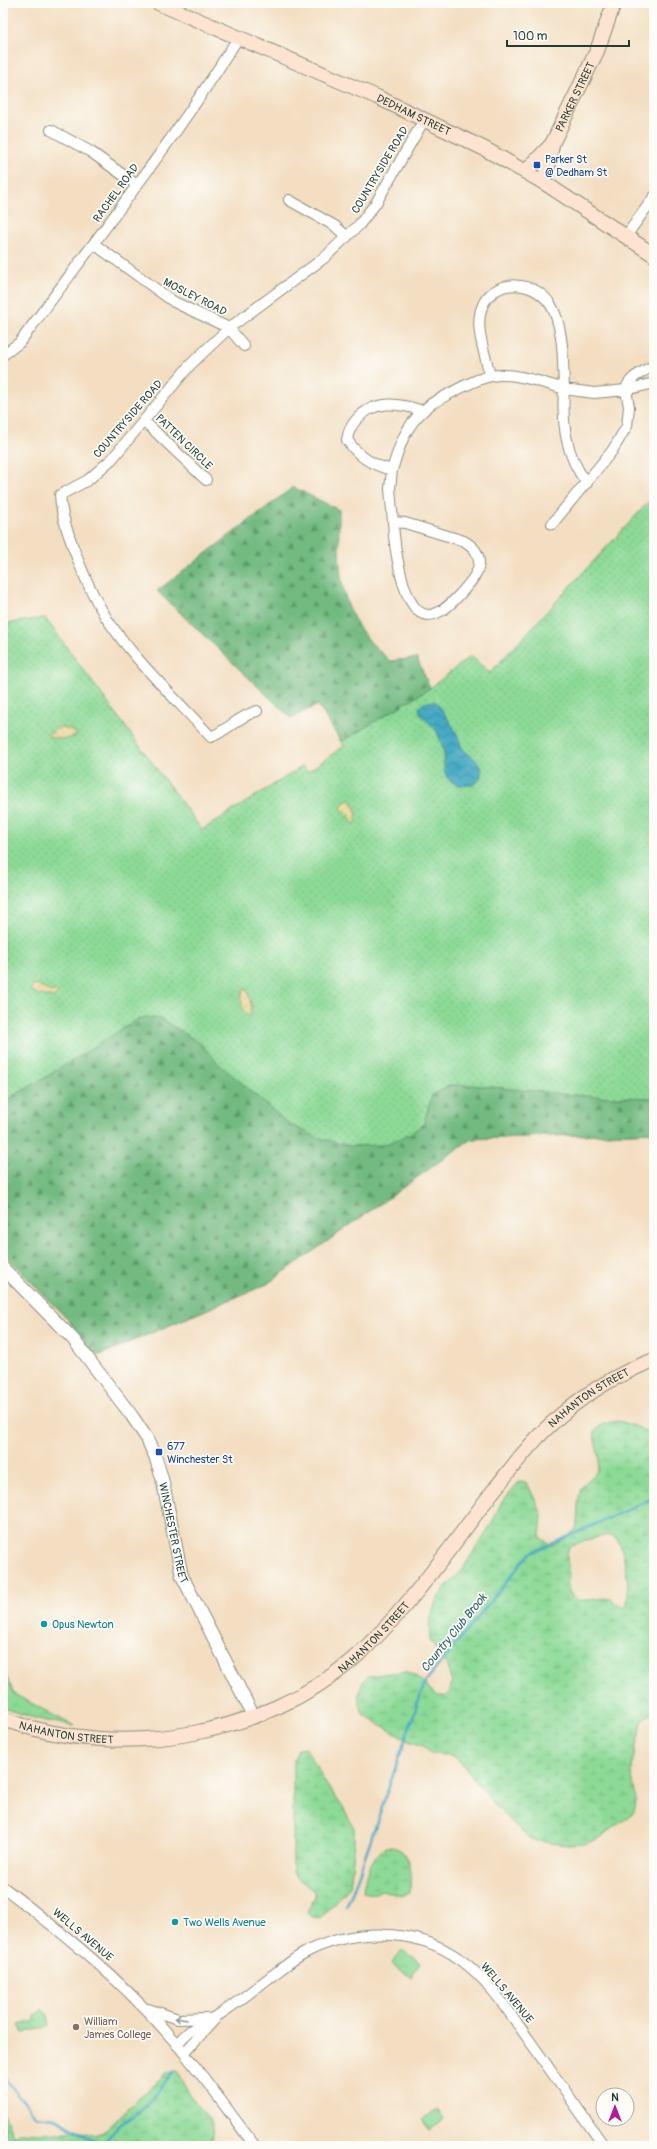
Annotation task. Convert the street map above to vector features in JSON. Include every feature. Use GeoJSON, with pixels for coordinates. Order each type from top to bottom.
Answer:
{"type":"FeatureCollection","features":[{"type":"Feature","properties":{"kind":"main road","name":"DEDHAM STREET"},"geometry":{"type":"LineString","coordinates":[[158,3],[377,97],[526,171],[654,255]]}},
{"type":"Feature","properties":{"kind":"main road","name":"PARKER STREET"},"geometry":{"type":"LineString","coordinates":[[543,182],[549,163],[552,144],[597,51],[614,3]]}},
{"type":"Feature","properties":{"kind":"main road","name":"PARKER STREET"},"geometry":{"type":"LineString","coordinates":[[526,171],[552,144]]}},
{"type":"Feature","properties":{"kind":"main road","name":"NAHANTON STREET"},"geometry":{"type":"LineString","coordinates":[[3,1719],[66,1735],[127,1740],[189,1734],[229,1725],[254,1717],[286,1703],[315,1687],[357,1655],[398,1613],[516,1463],[548,1426],[578,1401],[602,1385],[654,1360]]}},
{"type":"Feature","properties":{"kind":"street","name":"RACHEL ROAD"},"geometry":{"type":"LineString","coordinates":[[4,353],[18,343],[29,330],[94,244],[210,83],[238,38]]}},
{"type":"Feature","properties":{"kind":"street","name":"COUNTRYSIDE ROAD"},"geometry":{"type":"LineString","coordinates":[[257,711],[244,715],[223,731],[211,737],[118,633],[94,594],[78,560],[62,517],[60,495],[88,480],[106,464],[190,366],[229,328],[324,258],[361,223],[376,203],[424,120]]}},
{"type":"Feature","properties":{"kind":"street"},"geometry":{"type":"LineString","coordinates":[[51,130],[91,152],[137,185]]}},
{"type":"Feature","properties":{"kind":"street"},"geometry":{"type":"LineString","coordinates":[[626,236],[654,197]]}},
{"type":"Feature","properties":{"kind":"street"},"geometry":{"type":"LineString","coordinates":[[289,200],[333,225],[347,237]]}},
{"type":"Feature","properties":{"kind":"street","name":"MOSLEY ROAD"},"geometry":{"type":"LineString","coordinates":[[94,244],[174,302],[229,328],[244,346]]}},
{"type":"Feature","properties":{"kind":"street"},"geometry":{"type":"LineString","coordinates":[[490,376],[480,332],[479,318],[481,309],[486,299],[499,290],[515,285],[527,286],[538,290],[546,297],[554,310],[561,340],[564,389],[564,425],[566,439],[572,461],[586,482]]}},
{"type":"Feature","properties":{"kind":"street"},"geometry":{"type":"LineString","coordinates":[[552,524],[570,500],[612,451],[627,426],[630,407],[626,390],[627,385],[633,378],[654,365]]}},
{"type":"Feature","properties":{"kind":"street"},"geometry":{"type":"LineString","coordinates":[[393,522],[405,523],[464,541],[473,546],[477,552],[479,563],[477,573],[452,603],[437,613],[428,615],[416,609],[407,592],[399,568],[393,522],[390,489],[392,470],[401,440],[414,419],[437,400],[490,376],[515,376],[537,380],[564,389],[594,393],[626,390],[654,383]]}},
{"type":"Feature","properties":{"kind":"street"},"geometry":{"type":"LineString","coordinates":[[392,470],[377,466],[366,460],[353,448],[347,440],[350,429],[357,419],[377,406],[396,404],[423,411]]}},
{"type":"Feature","properties":{"kind":"street","name":"PATTEN CIRCLE"},"geometry":{"type":"LineString","coordinates":[[144,421],[206,480]]}},
{"type":"Feature","properties":{"kind":"street","name":"WINCHESTER STREET"},"geometry":{"type":"LineString","coordinates":[[3,1268],[75,1342],[132,1416],[149,1443],[162,1478],[182,1576],[254,1717]]}},
{"type":"Feature","properties":{"kind":"street","name":"WELLS AVENUE"},"geometry":{"type":"LineString","coordinates":[[3,1887],[82,1948],[143,2007],[180,2049],[255,2146]]}},
{"type":"Feature","properties":{"kind":"street","name":"WELLS AVENUE"},"geometry":{"type":"LineString","coordinates":[[180,2049],[192,2028],[220,2014],[301,1955],[331,1942],[378,1934],[406,1936],[434,1944],[461,1959],[479,1976],[505,2006],[604,2146]]}},
{"type":"Feature","properties":{"kind":"street","name":"WELLS AVENUE"},"geometry":{"type":"LineString","coordinates":[[143,2007],[167,2016],[188,2020],[220,2014]]}},
{"type":"Feature","properties":{"kind":"green space"},"geometry":{"type":"Polygon","coordinates":[[[293,487],[339,510],[341,575],[348,606],[355,620],[364,634],[390,661],[417,658],[430,688],[341,742],[318,705],[291,718],[157,591],[293,487]]]}},
{"type":"Feature","properties":{"kind":"green space"},"geometry":{"type":"Polygon","coordinates":[[[654,496],[654,1132],[471,1139],[267,1284],[97,1356],[68,1320],[3,1253],[3,624],[45,618],[202,830],[303,766],[307,772],[344,746],[341,742],[430,688],[471,656],[490,673],[654,496]]]}},
{"type":"Feature","properties":{"kind":"green space"},"geometry":{"type":"Polygon","coordinates":[[[147,1017],[161,1019],[200,1043],[219,1064],[289,1124],[316,1137],[350,1146],[382,1145],[413,1132],[424,1123],[432,1095],[451,1085],[471,1085],[586,1096],[654,1098],[654,1132],[471,1139],[267,1284],[97,1356],[68,1320],[3,1253],[3,1102],[46,1077],[138,1019],[147,1017]]]}},
{"type":"Feature","properties":{"kind":"green space"},"geometry":{"type":"Polygon","coordinates":[[[618,1421],[635,1426],[654,1435],[654,1712],[643,1719],[634,1752],[632,1777],[636,1802],[634,1812],[599,1838],[585,1844],[568,1845],[536,1841],[529,1838],[496,1807],[462,1763],[452,1755],[432,1754],[423,1746],[406,1740],[363,1714],[358,1697],[363,1681],[369,1676],[405,1671],[417,1677],[437,1696],[445,1696],[449,1693],[452,1683],[446,1663],[430,1640],[429,1624],[436,1601],[445,1588],[462,1570],[492,1523],[501,1503],[519,1482],[527,1483],[542,1514],[540,1537],[553,1546],[566,1538],[576,1529],[582,1486],[596,1473],[599,1462],[595,1433],[598,1428],[605,1424],[618,1421]],[[611,1535],[586,1540],[569,1547],[567,1557],[569,1574],[568,1587],[571,1594],[580,1600],[610,1599],[625,1608],[628,1596],[628,1587],[624,1558],[618,1541],[611,1535]]]}},
{"type":"Feature","properties":{"kind":"green space"},"geometry":{"type":"Polygon","coordinates":[[[3,1668],[14,1694],[74,1726],[37,1719],[3,1708],[3,1668]]]}},
{"type":"Feature","properties":{"kind":"green space"},"geometry":{"type":"Polygon","coordinates":[[[306,1748],[326,1784],[342,1806],[354,1828],[354,1851],[350,1887],[320,1918],[312,1917],[307,1913],[315,1896],[314,1891],[295,1876],[293,1872],[293,1762],[298,1749],[306,1748]]]}},
{"type":"Feature","properties":{"kind":"green space"},"geometry":{"type":"Polygon","coordinates":[[[385,1847],[394,1848],[401,1851],[405,1855],[408,1862],[410,1892],[402,1896],[382,1890],[373,1894],[363,1892],[369,1867],[385,1847]]]}},
{"type":"Feature","properties":{"kind":"green space"},"geometry":{"type":"Polygon","coordinates":[[[402,1950],[420,1963],[411,1977],[391,1964],[402,1950]]]}},
{"type":"Feature","properties":{"kind":"green space"},"geometry":{"type":"Polygon","coordinates":[[[42,2009],[48,2015],[49,2026],[23,2033],[19,2025],[35,2021],[35,2017],[42,2009]]]}},
{"type":"Feature","properties":{"kind":"green space"},"geometry":{"type":"Polygon","coordinates":[[[177,2071],[193,2100],[212,2124],[212,2138],[208,2146],[3,2146],[3,2140],[19,2133],[50,2134],[74,2130],[94,2135],[103,2132],[166,2073],[177,2071]]]}},
{"type":"Feature","properties":{"kind":"green space"},"geometry":{"type":"Polygon","coordinates":[[[437,2109],[444,2120],[430,2130],[422,2120],[437,2109]]]}},
{"type":"Feature","properties":{"kind":"green space"},"geometry":{"type":"Polygon","coordinates":[[[3,2112],[18,2146],[3,2146],[3,2112]]]}},
{"type":"Feature","properties":{"kind":"sand"},"geometry":{"type":"Polygon","coordinates":[[[62,727],[75,732],[76,736],[65,739],[48,737],[55,729],[62,727]]]}},
{"type":"Feature","properties":{"kind":"sand"},"geometry":{"type":"Polygon","coordinates":[[[349,800],[356,812],[356,822],[354,825],[348,813],[341,809],[344,802],[349,800]]]}},
{"type":"Feature","properties":{"kind":"sand"},"geometry":{"type":"Polygon","coordinates":[[[36,985],[49,991],[57,992],[58,994],[54,997],[40,995],[30,990],[36,985]]]}},
{"type":"Feature","properties":{"kind":"sand"},"geometry":{"type":"Polygon","coordinates":[[[247,989],[251,1007],[248,1016],[242,1008],[243,990],[247,989]]]}},
{"type":"Feature","properties":{"kind":"water"},"geometry":{"type":"Polygon","coordinates":[[[435,701],[458,735],[461,746],[480,766],[481,777],[473,784],[455,784],[450,781],[445,774],[444,753],[438,735],[435,729],[422,716],[419,709],[428,702],[435,701]]]}},
{"type":"Feature","properties":{"kind":"waterway","name":"Country Club Brook"},"geometry":{"type":"LineString","coordinates":[[346,1906],[353,1891],[425,1682],[529,1554],[654,1498]]}},
{"type":"Feature","properties":{"kind":"waterway","name":"Country Club Brook"},"geometry":{"type":"LineString","coordinates":[[100,2146],[120,2125],[146,2106],[173,2072]]}},
{"type":"Feature","properties":{"kind":"waterway"},"geometry":{"type":"LineString","coordinates":[[3,2073],[7,2082],[36,2116],[58,2119],[100,2146]]}},
{"type":"Feature","properties":{"kind":"place","name":"Parker St @ Dedham St"},"geometry":{"type":"Point","coordinates":[537,165]}},
{"type":"Feature","properties":{"kind":"place","name":"677 Winchester St"},"geometry":{"type":"Point","coordinates":[159,1452]}},
{"type":"Feature","properties":{"kind":"place","name":"Opus Newton"},"geometry":{"type":"Point","coordinates":[44,1624]}},
{"type":"Feature","properties":{"kind":"place","name":"Two Wells Avenue"},"geometry":{"type":"Point","coordinates":[175,1922]}},
{"type":"Feature","properties":{"kind":"place","name":"William James College"},"geometry":{"type":"Point","coordinates":[76,2027]}}]}
